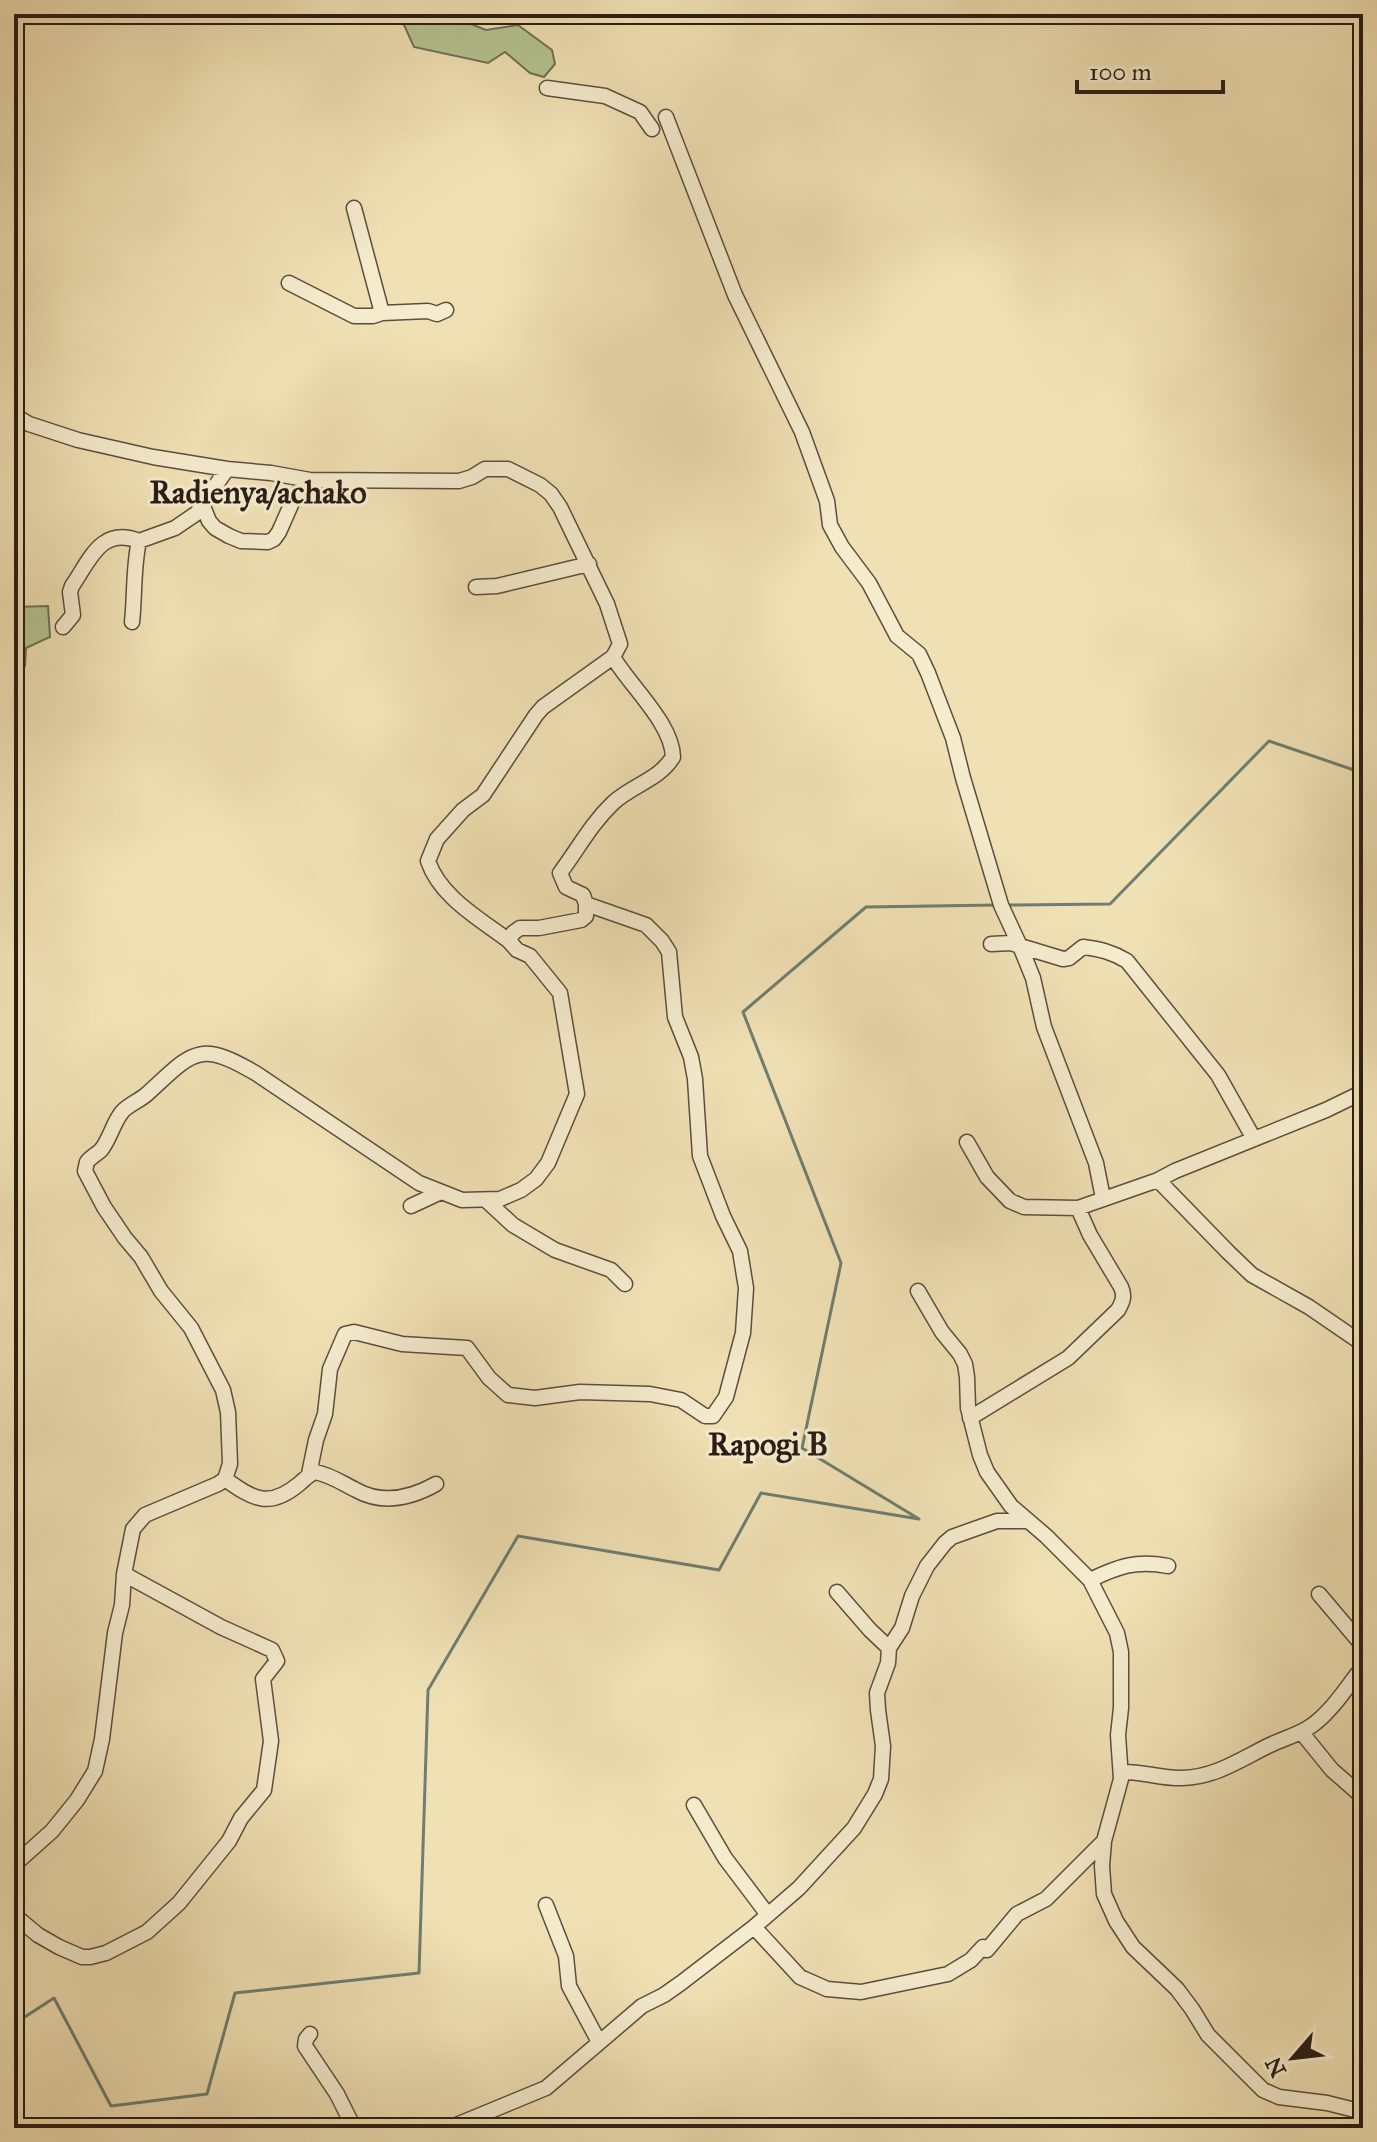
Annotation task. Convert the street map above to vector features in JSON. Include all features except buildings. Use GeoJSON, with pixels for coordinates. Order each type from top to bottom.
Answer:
{"type":"FeatureCollection","features":[{"type":"Feature","properties":{"kind":"street"},"geometry":{"type":"LineString","coordinates":[[547,88],[605,96],[640,112],[652,129]]}},
{"type":"Feature","properties":{"kind":"street"},"geometry":{"type":"LineString","coordinates":[[666,117],[735,295],[802,432],[827,501],[830,525],[869,583],[897,636],[919,654],[928,673],[953,738],[1001,905],[1033,978],[1044,1027],[1096,1163],[1103,1198]]}},
{"type":"Feature","properties":{"kind":"street"},"geometry":{"type":"LineString","coordinates":[[354,208],[382,313]]}},
{"type":"Feature","properties":{"kind":"street"},"geometry":{"type":"LineString","coordinates":[[289,283],[354,316],[428,311],[437,314],[446,310]]}},
{"type":"Feature","properties":{"kind":"street"},"geometry":{"type":"LineString","coordinates":[[14,415],[29,424],[78,440],[153,457],[310,480],[459,481],[485,469],[508,469],[540,485],[560,507],[589,564],[620,644],[613,657],[543,707],[483,795],[463,810],[437,839],[428,861],[432,874],[459,904],[517,950],[530,956],[560,993],[577,1094],[548,1163],[536,1179],[500,1199],[462,1200],[419,1183],[233,1060],[204,1053],[190,1056],[138,1102],[123,1110],[99,1152],[87,1162],[85,1171],[104,1207],[141,1257],[161,1291],[191,1328],[223,1390],[230,1432],[230,1464],[225,1479],[145,1515],[133,1529],[95,1771],[52,1831],[14,1865]]}},
{"type":"Feature","properties":{"kind":"street"},"geometry":{"type":"LineString","coordinates":[[63,627],[73,615],[72,586],[98,548],[118,536],[139,541],[188,521],[203,506],[227,469]]}},
{"type":"Feature","properties":{"kind":"street"},"geometry":{"type":"LineString","coordinates":[[203,506],[215,528],[229,536],[241,541],[268,542],[279,532],[294,498],[310,480]]}},
{"type":"Feature","properties":{"kind":"street"},"geometry":{"type":"LineString","coordinates":[[132,622],[134,564],[139,541]]}},
{"type":"Feature","properties":{"kind":"street"},"geometry":{"type":"LineString","coordinates":[[476,587],[497,586],[589,564]]}},
{"type":"Feature","properties":{"kind":"street"},"geometry":{"type":"LineString","coordinates":[[509,941],[520,928],[539,928],[581,920],[586,916],[583,895],[566,887],[560,873],[594,822],[622,794],[666,768],[673,757],[658,719],[613,657]]}},
{"type":"Feature","properties":{"kind":"street"},"geometry":{"type":"LineString","coordinates":[[309,1474],[325,1414],[330,1369],[345,1334],[354,1332],[402,1344],[467,1348],[489,1378],[508,1395],[535,1398],[580,1392],[650,1394],[681,1400],[705,1416],[713,1416],[726,1397],[743,1333],[746,1288],[740,1251],[700,1156],[695,1079],[691,1057],[675,1017],[669,952],[646,925],[586,904]]}},
{"type":"Feature","properties":{"kind":"street"},"geometry":{"type":"LineString","coordinates":[[991,944],[1011,943],[1063,959],[1087,947],[1112,952],[1127,961],[1218,1075],[1254,1139]]}},
{"type":"Feature","properties":{"kind":"street"},"geometry":{"type":"LineString","coordinates":[[967,1142],[987,1177],[1010,1201],[1024,1207],[1078,1208],[1158,1180],[1363,1092]]}},
{"type":"Feature","properties":{"kind":"street"},"geometry":{"type":"LineString","coordinates":[[1158,1180],[1252,1275],[1309,1307],[1363,1344]]}},
{"type":"Feature","properties":{"kind":"street"},"geometry":{"type":"LineString","coordinates":[[411,1206],[441,1192]]}},
{"type":"Feature","properties":{"kind":"street"},"geometry":{"type":"LineString","coordinates":[[486,1200],[513,1225],[555,1250],[611,1270],[625,1284]]}},
{"type":"Feature","properties":{"kind":"street"},"geometry":{"type":"LineString","coordinates":[[970,1418],[1068,1358],[1118,1310],[1124,1294],[1078,1208]]}},
{"type":"Feature","properties":{"kind":"street"},"geometry":{"type":"LineString","coordinates":[[918,1291],[965,1364],[970,1418],[987,1472],[1011,1506],[1090,1580],[1117,1633],[1121,1652],[1118,1735],[1121,1772],[1104,1841],[1102,1866],[1104,1894],[1116,1921],[1133,1947],[1177,1989],[1208,2035],[1263,2090],[1279,2097],[1327,2103],[1363,2112]]}},
{"type":"Feature","properties":{"kind":"street"},"geometry":{"type":"LineString","coordinates":[[225,1479],[244,1493],[264,1500],[282,1495],[315,1472],[339,1480],[370,1497],[404,1497],[436,1484]]}},
{"type":"Feature","properties":{"kind":"street"},"geometry":{"type":"LineString","coordinates":[[449,2128],[546,2088],[642,2006],[681,1983],[799,1888],[854,1828],[881,1779],[883,1746],[877,1693],[888,1663],[889,1648],[902,1628],[912,1596],[927,1566],[952,1537],[997,1521],[1026,1521]]}},
{"type":"Feature","properties":{"kind":"street"},"geometry":{"type":"LineString","coordinates":[[1090,1580],[1131,1563],[1168,1566]]}},
{"type":"Feature","properties":{"kind":"street"},"geometry":{"type":"LineString","coordinates":[[14,1915],[38,1935],[82,1957],[106,1953],[147,1932],[179,1903],[229,1841],[241,1818],[264,1790],[271,1741],[263,1679],[277,1661],[275,1654],[124,1574]]}},
{"type":"Feature","properties":{"kind":"street"},"geometry":{"type":"LineString","coordinates":[[837,1592],[889,1648]]}},
{"type":"Feature","properties":{"kind":"street"},"geometry":{"type":"LineString","coordinates":[[1319,1594],[1363,1646]]}},
{"type":"Feature","properties":{"kind":"street"},"geometry":{"type":"LineString","coordinates":[[1121,1772],[1182,1778],[1228,1768],[1271,1744],[1302,1733],[1330,1710],[1363,1667]]}},
{"type":"Feature","properties":{"kind":"street"},"geometry":{"type":"LineString","coordinates":[[1302,1733],[1332,1770],[1363,1797]]}},
{"type":"Feature","properties":{"kind":"street"},"geometry":{"type":"LineString","coordinates":[[694,1805],[725,1858],[768,1915]]}},
{"type":"Feature","properties":{"kind":"street"},"geometry":{"type":"LineString","coordinates":[[754,1927],[800,1977],[827,1989],[861,1992],[948,1974],[985,1948],[1017,1914],[1053,1893],[1104,1841]]}},
{"type":"Feature","properties":{"kind":"street"},"geometry":{"type":"LineString","coordinates":[[546,1905],[566,1956],[569,1986],[599,2042]]}},
{"type":"Feature","properties":{"kind":"street"},"geometry":{"type":"LineString","coordinates":[[310,2034],[305,2046],[337,2094],[354,2128]]}},
{"type":"Feature","properties":{"kind":"green space"},"geometry":{"type":"Polygon","coordinates":[[[399,14],[445,14],[486,30],[518,25],[552,50],[555,64],[544,77],[530,73],[505,52],[488,63],[414,47],[399,14]]]}},
{"type":"Feature","properties":{"kind":"green space"},"geometry":{"type":"Polygon","coordinates":[[[48,606],[50,637],[26,648],[25,666],[14,675],[14,607],[48,606]]]}},
{"type":"Feature","properties":{"kind":"waterway"},"geometry":{"type":"LineString","coordinates":[[1005,905],[1110,904],[1269,741],[1354,770],[1363,762]]}},
{"type":"Feature","properties":{"kind":"waterway"},"geometry":{"type":"LineString","coordinates":[[14,2024],[54,1998],[111,2106],[207,2094],[235,1993],[419,1973],[428,1690],[518,1536],[719,1570],[761,1493],[919,1519],[802,1448],[841,1263],[743,1012],[866,907],[997,905]]}},
{"type":"Feature","properties":{"kind":"district","name":"Radienya/achako"},"geometry":{"type":"Point","coordinates":[258,492]}},
{"type":"Feature","properties":{"kind":"district","name":"Rapogi B"},"geometry":{"type":"Point","coordinates":[768,1444]}}]}
